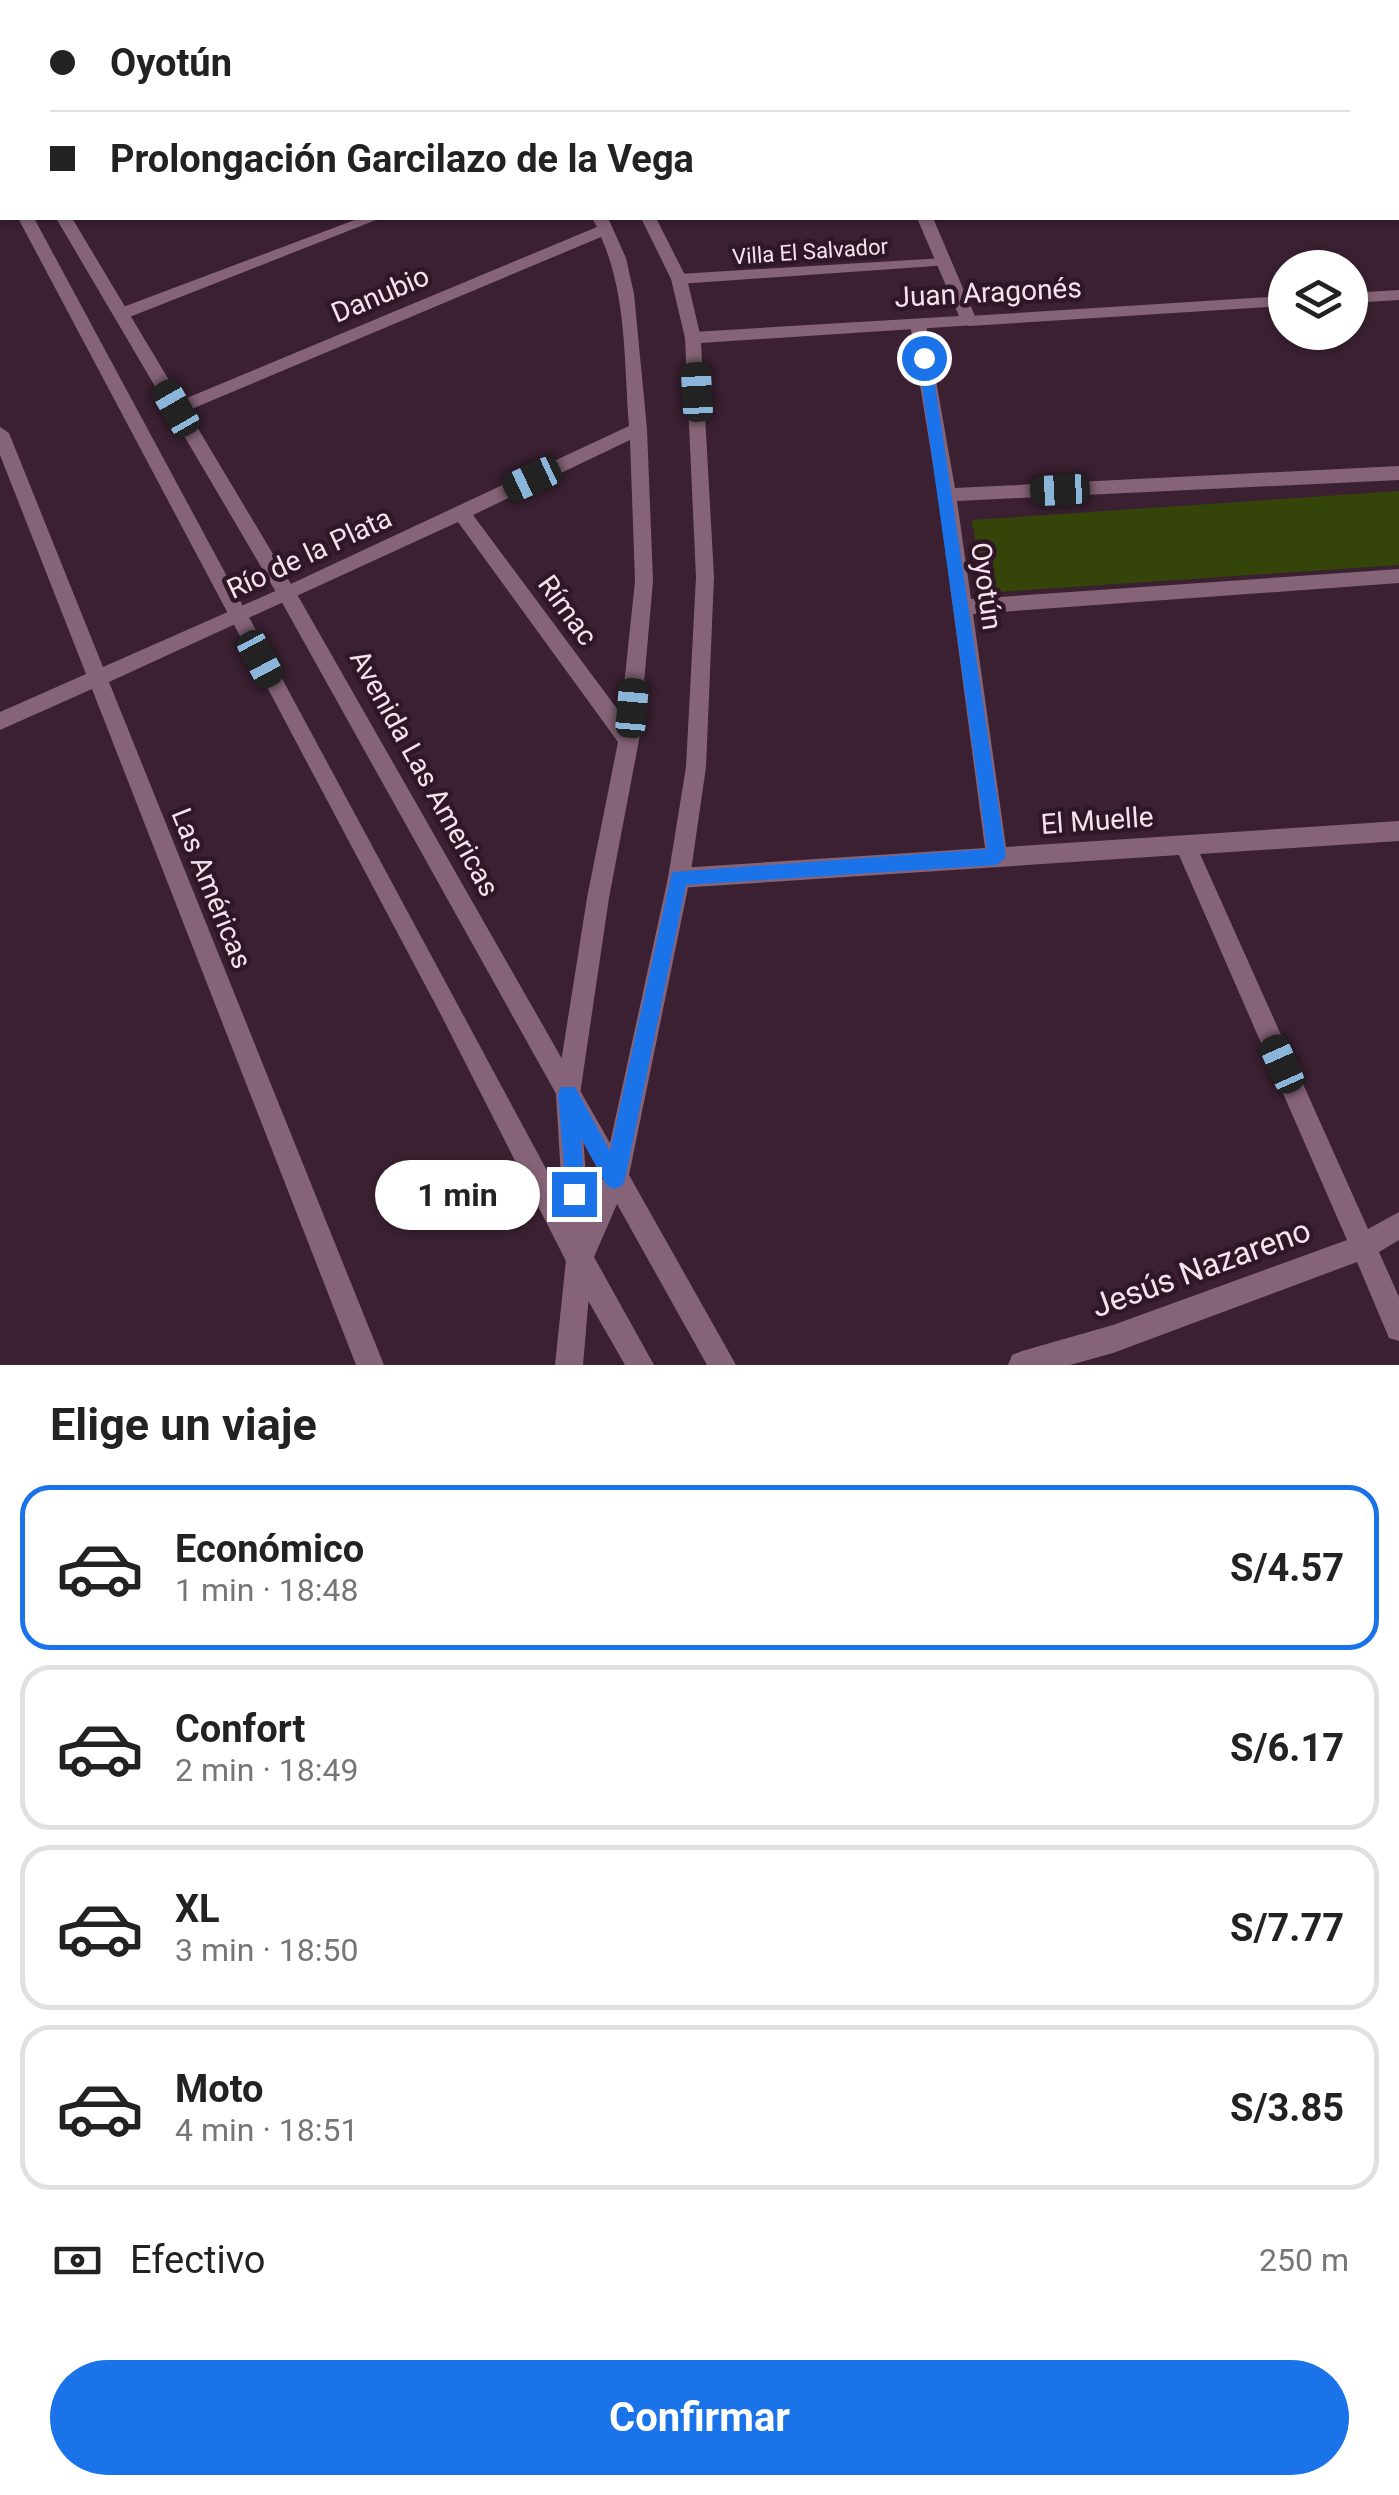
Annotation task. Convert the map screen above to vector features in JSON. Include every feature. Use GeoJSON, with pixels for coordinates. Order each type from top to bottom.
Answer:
{"type":"FeatureCollection","features":[{"type":"Feature","properties":{"kind":"street"},"geometry":{"type":"LineString","coordinates":[[27,220],[236,617],[450,1008],[579,1260],[640,1365]]}},
{"type":"Feature","properties":{"kind":"street","name":"Avenida Las Americas"},"geometry":{"type":"LineString","coordinates":[[67,220],[287,594],[722,1365]]}},
{"type":"Feature","properties":{"kind":"street"},"geometry":{"type":"LineString","coordinates":[[122,314],[369,220]]}},
{"type":"Feature","properties":{"kind":"street"},"geometry":{"type":"LineString","coordinates":[[579,1260],[614,1179],[679,878],[696,767],[705,577],[694,338],[679,279],[649,220]]}},
{"type":"Feature","properties":{"kind":"street"},"geometry":{"type":"LineString","coordinates":[[926,220],[969,320]]}},
{"type":"Feature","properties":{"kind":"street"},"geometry":{"type":"LineString","coordinates":[[569,1365],[579,1260],[568,1094],[598,898],[630,740],[644,581],[638,429],[626,294],[618,258],[602,224]]}},
{"type":"Feature","properties":{"kind":"street","name":"Danubio"},"geometry":{"type":"LineString","coordinates":[[176,408],[602,224]]}},
{"type":"Feature","properties":{"kind":"street"},"geometry":{"type":"LineString","coordinates":[[1368,297],[1399,294]]}},
{"type":"Feature","properties":{"kind":"street","name":"Juan Aragonés"},"geometry":{"type":"LineString","coordinates":[[694,338],[1268,303]]}},
{"type":"Feature","properties":{"kind":"street","name":"Oyotún"},"geometry":{"type":"LineString","coordinates":[[918,324],[947,496],[997,857]]}},
{"type":"Feature","properties":{"kind":"street","name":"Río de la Plata"},"geometry":{"type":"LineString","coordinates":[[0,721],[287,594],[638,429]]}},
{"type":"Feature","properties":{"kind":"street","name":"Las Américas"},"geometry":{"type":"LineString","coordinates":[[0,433],[370,1365]]}},
{"type":"Feature","properties":{"kind":"street"},"geometry":{"type":"LineString","coordinates":[[947,496],[1399,474]]}},
{"type":"Feature","properties":{"kind":"street","name":"Rímac"},"geometry":{"type":"LineString","coordinates":[[462,512],[630,740]]}},
{"type":"Feature","properties":{"kind":"street"},"geometry":{"type":"LineString","coordinates":[[963,607],[1399,576]]}},
{"type":"Feature","properties":{"kind":"street","name":"El Muelle"},"geometry":{"type":"LineString","coordinates":[[679,878],[1399,831]]}},
{"type":"Feature","properties":{"kind":"street"},"geometry":{"type":"LineString","coordinates":[[1185,845],[1399,1328]]}},
{"type":"Feature","properties":{"kind":"street","name":"Jesús Nazareno"},"geometry":{"type":"LineString","coordinates":[[1022,1365],[1113,1339],[1363,1247],[1399,1225]]}},
{"type":"Feature","properties":{"kind":"lane","name":"Villa El Salvador"},"geometry":{"type":"LineString","coordinates":[[679,279],[944,262]]}},
{"type":"Feature","properties":{"kind":"green space"},"geometry":{"type":"Polygon","coordinates":[[[1399,491],[1399,565],[984,593],[972,520],[1399,491]]]}},
{"type":"Feature","properties":{"kind":"route"},"geometry":{"type":"LineString","coordinates":[[574,1194],[568,1094],[614,1179],[679,878],[997,857],[924,358]]}}]}
